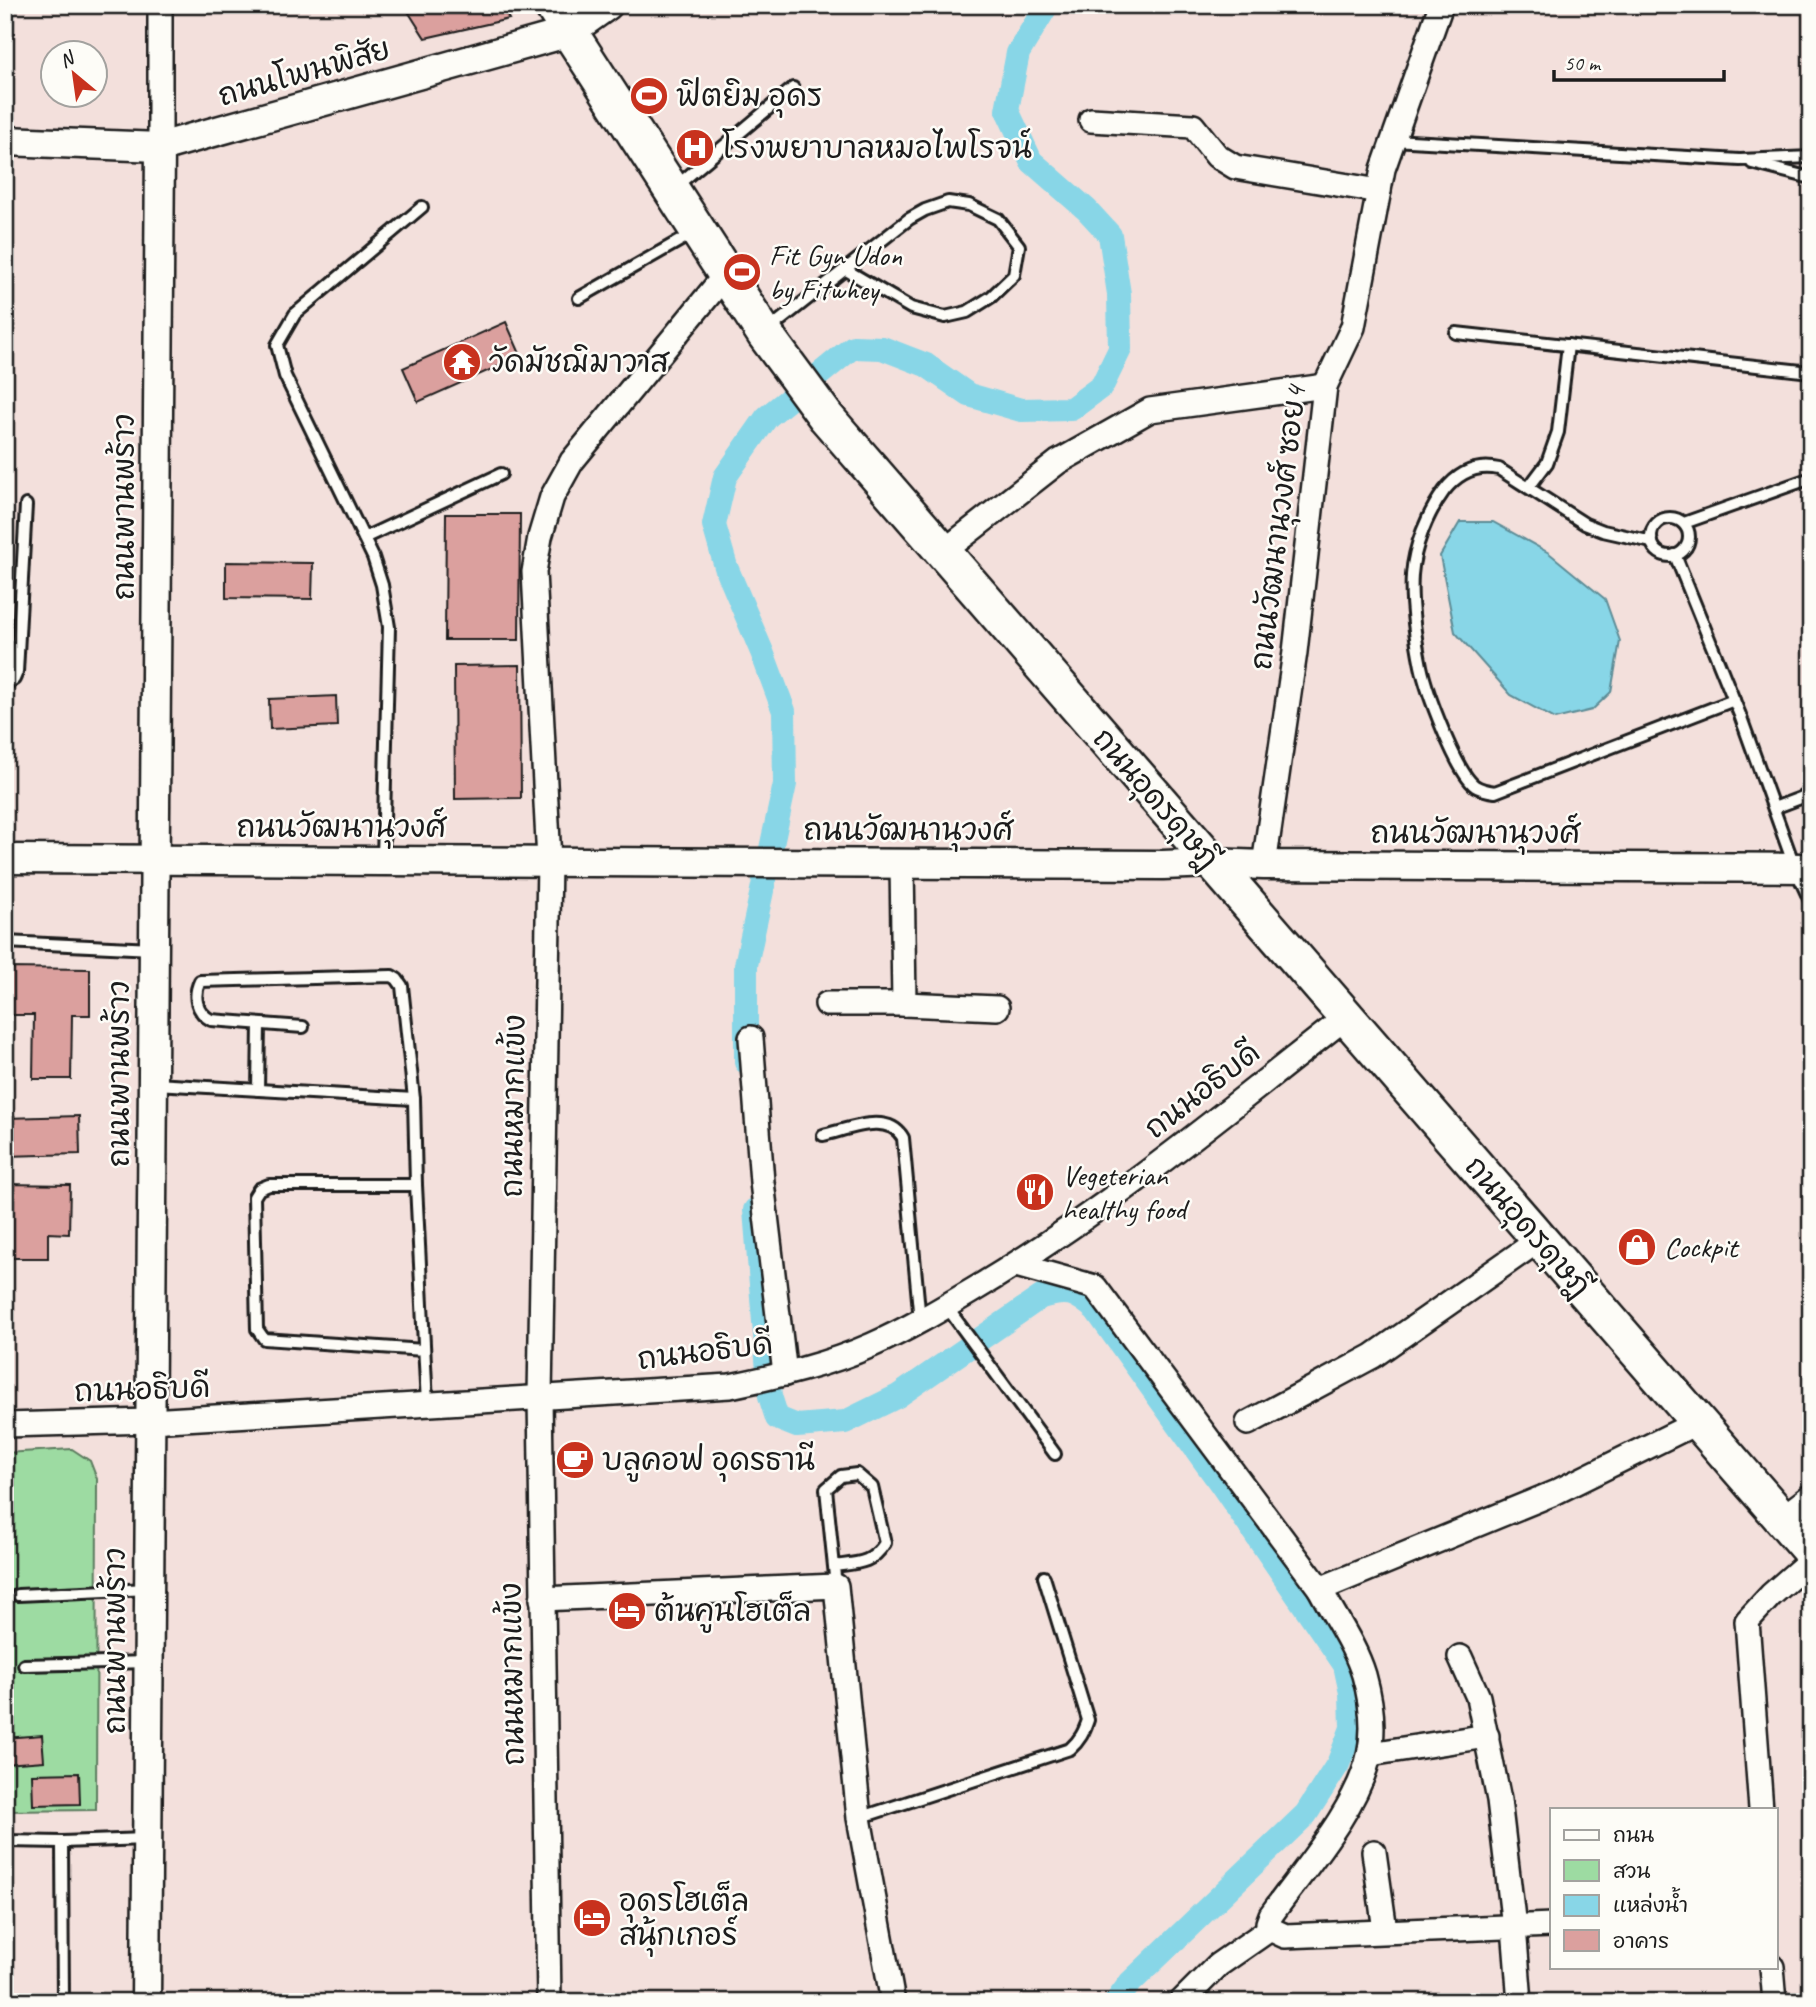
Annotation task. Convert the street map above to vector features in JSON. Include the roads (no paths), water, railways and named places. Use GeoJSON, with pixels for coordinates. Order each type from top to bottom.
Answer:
{"type":"FeatureCollection","features":[{"type":"Feature","properties":{"kind":"main road","name":"ถนนอุดรดุษฎี"},"geometry":{"type":"LineString","coordinates":[[561,18],[764,333],[826,417],[1811,1552]]}},
{"type":"Feature","properties":{"kind":"street"},"geometry":{"type":"LineString","coordinates":[[160,5],[160,147]]}},
{"type":"Feature","properties":{"kind":"street","name":"ถนนโพนพิสัย"},"geometry":{"type":"LineString","coordinates":[[5,141],[160,147],[608,5]]}},
{"type":"Feature","properties":{"kind":"street","name":"ถนนวัฒนานุวงศ์ ซอย4"},"geometry":{"type":"LineString","coordinates":[[1264,865],[1295,652],[1325,386],[1353,327],[1378,191],[1393,139],[1441,5]]}},
{"type":"Feature","properties":{"kind":"street"},"geometry":{"type":"LineString","coordinates":[[1091,120],[1193,127],[1217,156],[1235,167],[1378,191]]}},
{"type":"Feature","properties":{"kind":"street","name":"ถนนพานพร้าว"},"geometry":{"type":"LineString","coordinates":[[146,2002],[160,147]]}},
{"type":"Feature","properties":{"kind":"street","name":"ถนนหมากแข้ง"},"geometry":{"type":"LineString","coordinates":[[549,2002],[540,1397],[549,861],[534,572],[540,537],[552,497],[572,461],[726,274]]}},
{"type":"Feature","properties":{"kind":"street"},"geometry":{"type":"LineString","coordinates":[[943,552],[1058,462],[1150,410],[1325,386]]}},
{"type":"Feature","properties":{"kind":"street","name":"ถนนวัฒนานุวงศ์"},"geometry":{"type":"LineString","coordinates":[[5,859],[1803,868]]}},
{"type":"Feature","properties":{"kind":"street"},"geometry":{"type":"LineString","coordinates":[[902,863],[904,1004]]}},
{"type":"Feature","properties":{"kind":"street"},"geometry":{"type":"LineString","coordinates":[[827,1004],[904,1004],[998,1009]]}},
{"type":"Feature","properties":{"kind":"street","name":"ถนนอธิบดี"},"geometry":{"type":"LineString","coordinates":[[5,1425],[150,1421],[730,1386],[785,1374],[872,1346],[1016,1265],[1114,1199],[1346,1017]]}},
{"type":"Feature","properties":{"kind":"street"},"geometry":{"type":"LineString","coordinates":[[751,1038],[762,1182],[785,1374]]}},
{"type":"Feature","properties":{"kind":"street"},"geometry":{"type":"LineString","coordinates":[[1248,1423],[1373,1356],[1539,1240]]}},
{"type":"Feature","properties":{"kind":"street"},"geometry":{"type":"LineString","coordinates":[[1016,1265],[1095,1287],[1320,1588],[1363,1672],[1371,1705],[1370,1754],[1358,1788],[1271,1915],[1268,1923],[1270,1929],[1285,1936],[1550,1925]]}},
{"type":"Feature","properties":{"kind":"street"},"geometry":{"type":"LineString","coordinates":[[1320,1588],[1554,1493],[1698,1422]]}},
{"type":"Feature","properties":{"kind":"street"},"geometry":{"type":"LineString","coordinates":[[1781,1519],[1811,1496]]}},
{"type":"Feature","properties":{"kind":"street"},"geometry":{"type":"LineString","coordinates":[[1761,1808],[1747,1621],[1771,1595],[1811,1560]]}},
{"type":"Feature","properties":{"kind":"street"},"geometry":{"type":"LineString","coordinates":[[542,1599],[835,1576],[859,1818],[893,2002]]}},
{"type":"Feature","properties":{"kind":"street"},"geometry":{"type":"LineString","coordinates":[[1461,1657],[1478,1697],[1499,1800],[1520,2002]]}},
{"type":"Feature","properties":{"kind":"street"},"geometry":{"type":"LineString","coordinates":[[1370,1754],[1487,1735]]}},
{"type":"Feature","properties":{"kind":"street"},"geometry":{"type":"LineString","coordinates":[[1374,1852],[1385,1930]]}},
{"type":"Feature","properties":{"kind":"street"},"geometry":{"type":"LineString","coordinates":[[1181,2002],[1218,1965],[1270,1929]]}},
{"type":"Feature","properties":{"kind":"street"},"geometry":{"type":"LineString","coordinates":[[1772,1968],[1775,2002]]}},
{"type":"Feature","properties":{"kind":"lane"},"geometry":{"type":"LineString","coordinates":[[672,190],[793,88]]}},
{"type":"Feature","properties":{"kind":"lane"},"geometry":{"type":"LineString","coordinates":[[1393,139],[1740,160],[1811,157]]}},
{"type":"Feature","properties":{"kind":"lane"},"geometry":{"type":"LineString","coordinates":[[1740,160],[1811,178]]}},
{"type":"Feature","properties":{"kind":"lane"},"geometry":{"type":"LineString","coordinates":[[764,333],[909,219],[948,202],[969,205],[998,219],[1019,246],[1014,275],[991,298],[967,312],[945,317],[911,308],[846,270]]}},
{"type":"Feature","properties":{"kind":"lane"},"geometry":{"type":"LineString","coordinates":[[383,860],[389,627],[382,584],[364,538],[285,376],[276,345],[295,314],[422,207]]}},
{"type":"Feature","properties":{"kind":"lane"},"geometry":{"type":"LineString","coordinates":[[579,298],[698,231]]}},
{"type":"Feature","properties":{"kind":"lane"},"geometry":{"type":"LineString","coordinates":[[1456,333],[1811,372]]}},
{"type":"Feature","properties":{"kind":"lane"},"geometry":{"type":"LineString","coordinates":[[1529,487],[1547,463],[1558,432],[1568,345]]}},
{"type":"Feature","properties":{"kind":"lane"},"geometry":{"type":"LineString","coordinates":[[1652,542],[1585,524],[1499,469],[1485,466],[1470,470],[1451,481],[1437,500],[1422,533],[1412,573],[1412,608],[1421,668],[1452,753],[1476,787],[1495,792],[1734,699]]}},
{"type":"Feature","properties":{"kind":"lane"},"geometry":{"type":"LineString","coordinates":[[364,538],[501,474]]}},
{"type":"Feature","properties":{"kind":"lane"},"geometry":{"type":"LineString","coordinates":[[1684,523],[1811,478]]}},
{"type":"Feature","properties":{"kind":"lane"},"geometry":{"type":"LineString","coordinates":[[5,685],[14,679],[17,672],[26,505]]}},
{"type":"Feature","properties":{"kind":"lane"},"geometry":{"type":"LineString","coordinates":[[1677,519],[1684,523],[1688,530],[1685,548],[1675,555],[1661,553],[1652,542],[1651,534],[1661,520],[1677,519]]}},
{"type":"Feature","properties":{"kind":"lane"},"geometry":{"type":"LineString","coordinates":[[1675,555],[1734,699],[1774,808],[1803,868],[1811,903]]}},
{"type":"Feature","properties":{"kind":"lane"},"geometry":{"type":"LineString","coordinates":[[1774,808],[1811,794]]}},
{"type":"Feature","properties":{"kind":"lane"},"geometry":{"type":"LineString","coordinates":[[5,942],[153,949]]}},
{"type":"Feature","properties":{"kind":"lane"},"geometry":{"type":"LineString","coordinates":[[303,1027],[211,1020],[198,1009],[196,989],[200,981],[392,976],[402,986],[414,1099],[427,1405]]}},
{"type":"Feature","properties":{"kind":"lane"},"geometry":{"type":"LineString","coordinates":[[258,1090],[259,1024]]}},
{"type":"Feature","properties":{"kind":"lane"},"geometry":{"type":"LineString","coordinates":[[152,1084],[414,1099]]}},
{"type":"Feature","properties":{"kind":"lane"},"geometry":{"type":"LineString","coordinates":[[823,1135],[882,1122],[893,1126],[903,1138],[920,1321]]}},
{"type":"Feature","properties":{"kind":"lane"},"geometry":{"type":"LineString","coordinates":[[416,1185],[269,1185],[259,1189],[254,1197],[257,1329],[264,1339],[424,1350]]}},
{"type":"Feature","properties":{"kind":"lane"},"geometry":{"type":"LineString","coordinates":[[946,1306],[1055,1454]]}},
{"type":"Feature","properties":{"kind":"lane"},"geometry":{"type":"LineString","coordinates":[[857,1474],[872,1488],[885,1542],[877,1555],[835,1576],[826,1489],[841,1476],[857,1474]]}},
{"type":"Feature","properties":{"kind":"lane"},"geometry":{"type":"LineString","coordinates":[[859,1818],[1070,1749],[1077,1742],[1088,1720],[1044,1577]]}},
{"type":"Feature","properties":{"kind":"lane"},"geometry":{"type":"LineString","coordinates":[[18,1595],[149,1589]]}},
{"type":"Feature","properties":{"kind":"lane"},"geometry":{"type":"LineString","coordinates":[[24,1665],[149,1662]]}},
{"type":"Feature","properties":{"kind":"lane"},"geometry":{"type":"LineString","coordinates":[[5,1841],[147,1839]]}},
{"type":"Feature","properties":{"kind":"lane"},"geometry":{"type":"LineString","coordinates":[[62,1842],[63,2002]]}},
{"type":"Feature","properties":{"kind":"water"},"geometry":{"type":"Polygon","coordinates":[[[1460,522],[1493,522],[1549,553],[1605,599],[1620,641],[1611,692],[1592,710],[1555,719],[1511,695],[1455,632],[1440,556],[1460,522]]]}},
{"type":"Feature","properties":{"kind":"waterway"},"geometry":{"type":"LineString","coordinates":[[746,1062],[746,965],[785,784],[784,711],[726,567],[714,525],[725,477],[767,417],[853,347],[882,348],[926,365],[969,395],[1021,410],[1071,409],[1102,386],[1120,349],[1119,294],[1110,235],[1087,210],[1031,161],[1007,110],[1018,53],[1047,5]]}},
{"type":"Feature","properties":{"kind":"waterway"},"geometry":{"type":"LineString","coordinates":[[755,1210],[770,1396],[777,1418],[797,1426],[845,1422],[898,1396],[1041,1297],[1058,1293],[1076,1296],[1096,1310],[1221,1484],[1345,1665],[1351,1693],[1352,1728],[1338,1764],[1306,1814],[1130,1983],[1116,2002]]}},
{"type":"Feature","properties":{"kind":"place","name":"ฟิตยิม อุดร"},"geometry":{"type":"Point","coordinates":[649,96]}},
{"type":"Feature","properties":{"kind":"place","name":"โรงพยาบาลหมอไพโรจน์"},"geometry":{"type":"Point","coordinates":[695,148]}},
{"type":"Feature","properties":{"kind":"place","name":"Fit Gyn Udon by Fitwhey"},"geometry":{"type":"Point","coordinates":[742,272]}},
{"type":"Feature","properties":{"kind":"place","name":"วัดมัชฌิมาวาส"},"geometry":{"type":"Point","coordinates":[462,362]}},
{"type":"Feature","properties":{"kind":"place","name":"Vegeterian healthy food"},"geometry":{"type":"Point","coordinates":[1035,1192]}},
{"type":"Feature","properties":{"kind":"place","name":"Cockpit"},"geometry":{"type":"Point","coordinates":[1637,1247]}},
{"type":"Feature","properties":{"kind":"place","name":"บลูคอฟ อุดรธานี"},"geometry":{"type":"Point","coordinates":[575,1460]}},
{"type":"Feature","properties":{"kind":"place","name":"ต้นคูนโฮเต็ล"},"geometry":{"type":"Point","coordinates":[627,1611]}},
{"type":"Feature","properties":{"kind":"place","name":"อุดรโฮเต็ล สนุ้กเกอร์"},"geometry":{"type":"Point","coordinates":[592,1918]}}]}
